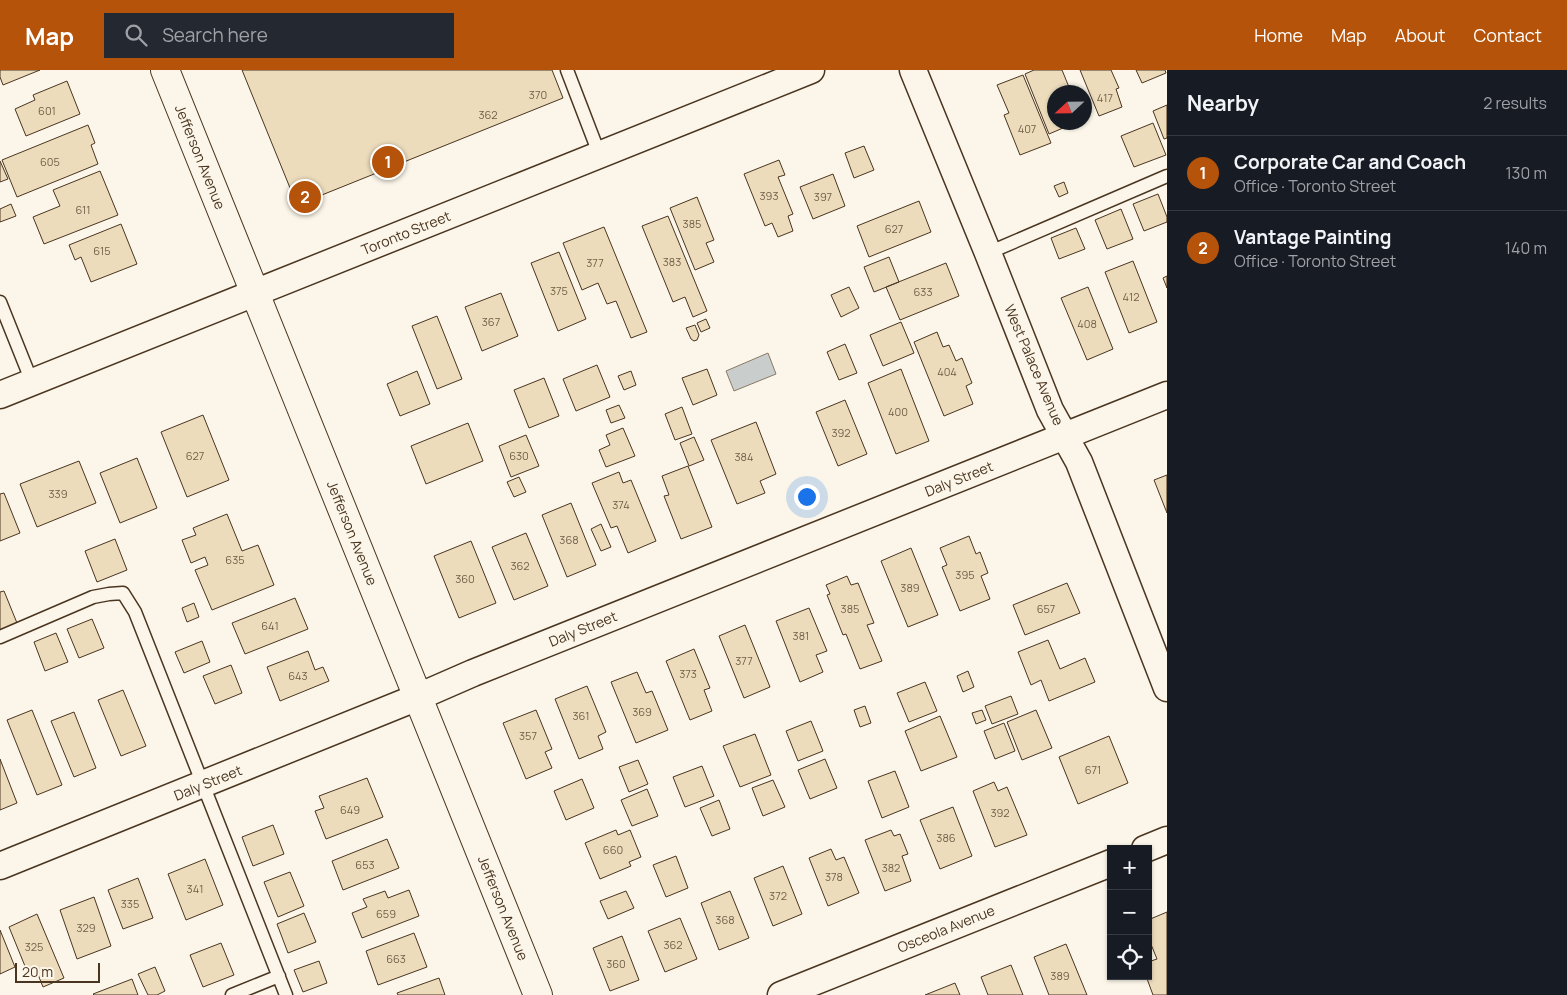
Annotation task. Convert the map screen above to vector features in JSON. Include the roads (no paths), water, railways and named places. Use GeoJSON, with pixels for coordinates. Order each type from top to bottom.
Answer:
{"type":"FeatureCollection","features":[{"type":"Feature","properties":{"kind":"street","name":"Jefferson Avenue"},"geometry":{"type":"LineString","coordinates":[[165,70],[538,995]]}},
{"type":"Feature","properties":{"kind":"street","name":"Toronto Street"},"geometry":{"type":"LineString","coordinates":[[0,395],[811,70]]}},
{"type":"Feature","properties":{"kind":"street","name":"West Palace Avenue"},"geometry":{"type":"LineString","coordinates":[[913,70],[1050,410],[1079,462],[1167,688]]}},
{"type":"Feature","properties":{"kind":"street","name":"Daly Street"},"geometry":{"type":"LineString","coordinates":[[0,866],[473,673],[1167,395]]}},
{"type":"Feature","properties":{"kind":"street"},"geometry":{"type":"LineString","coordinates":[[1152,846],[1167,840]]}},
{"type":"Feature","properties":{"kind":"street","name":"Osceola Avenue"},"geometry":{"type":"LineString","coordinates":[[782,995],[1107,865]]}},
{"type":"Feature","properties":{"kind":"lane"},"geometry":{"type":"LineString","coordinates":[[567,70],[600,156]]}},
{"type":"Feature","properties":{"kind":"lane"},"geometry":{"type":"LineString","coordinates":[[988,253],[1167,176]]}},
{"type":"Feature","properties":{"kind":"lane"},"geometry":{"type":"LineString","coordinates":[[0,302],[32,382]]}},
{"type":"Feature","properties":{"kind":"lane"},"geometry":{"type":"LineString","coordinates":[[0,637],[93,597],[122,593],[135,612],[286,995]]}},
{"type":"Feature","properties":{"kind":"lane"},"geometry":{"type":"LineString","coordinates":[[232,995],[279,976]]}},
{"type":"Feature","properties":{"kind":"place","name":"Corporate Car and Coach"},"geometry":{"type":"Point","coordinates":[388,162]}},
{"type":"Feature","properties":{"kind":"place","name":"Vantage Painting"},"geometry":{"type":"Point","coordinates":[305,197]}}]}
